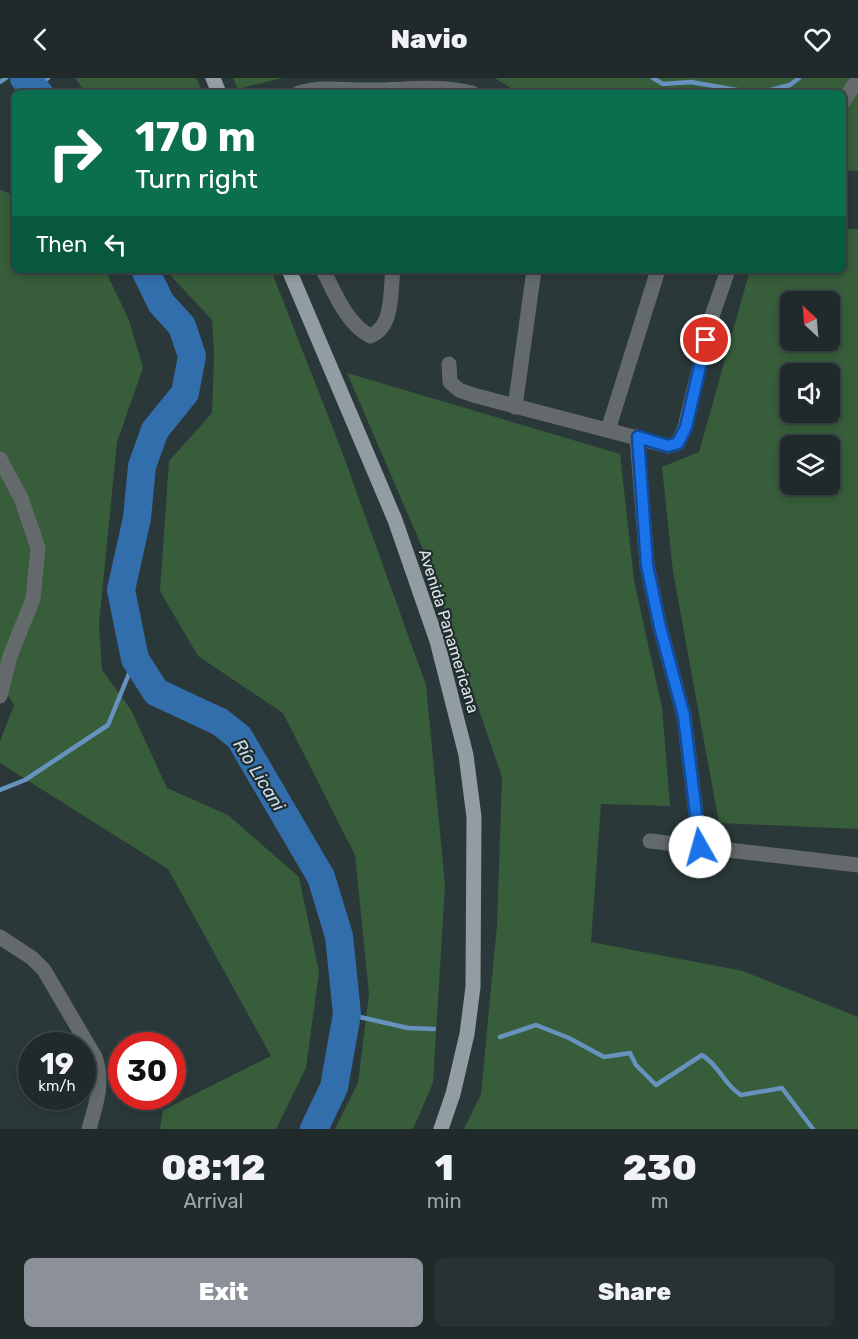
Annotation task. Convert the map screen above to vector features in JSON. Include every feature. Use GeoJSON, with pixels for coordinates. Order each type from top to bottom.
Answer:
{"type":"FeatureCollection","features":[{"type":"Feature","properties":{"kind":"main road","name":"Avenida Panamericana"},"geometry":{"type":"LineString","coordinates":[[290,273],[395,520],[437,641],[466,755],[474,817],[471,923],[473,987],[467,1034],[453,1094],[441,1129]]}},
{"type":"Feature","properties":{"kind":"street"},"geometry":{"type":"LineString","coordinates":[[846,97],[858,79]]}},
{"type":"Feature","properties":{"kind":"street"},"geometry":{"type":"LineString","coordinates":[[310,90],[321,87],[391,90]]}},
{"type":"Feature","properties":{"kind":"street"},"geometry":{"type":"LineString","coordinates":[[427,90],[452,88],[460,90]]}},
{"type":"Feature","properties":{"kind":"street"},"geometry":{"type":"LineString","coordinates":[[324,273],[340,304],[360,331],[369,336],[378,333],[387,321],[393,273]]}},
{"type":"Feature","properties":{"kind":"street"},"geometry":{"type":"LineString","coordinates":[[515,407],[534,273]]}},
{"type":"Feature","properties":{"kind":"street"},"geometry":{"type":"LineString","coordinates":[[608,430],[657,273]]}},
{"type":"Feature","properties":{"kind":"street"},"geometry":{"type":"LineString","coordinates":[[449,364],[450,382],[459,390],[515,407],[668,446],[678,443],[686,427],[711,319],[727,273]]}},
{"type":"Feature","properties":{"kind":"street"},"geometry":{"type":"LineString","coordinates":[[638,437],[647,565],[660,627],[684,716],[700,847]]}},
{"type":"Feature","properties":{"kind":"street"},"geometry":{"type":"LineString","coordinates":[[0,459],[21,498],[38,548],[33,599],[10,656],[0,696]]}},
{"type":"Feature","properties":{"kind":"street"},"geometry":{"type":"LineString","coordinates":[[650,841],[858,865]]}},
{"type":"Feature","properties":{"kind":"street"},"geometry":{"type":"LineString","coordinates":[[0,937],[32,958],[44,970],[95,1057],[100,1070],[100,1083],[89,1129]]}},
{"type":"Feature","properties":{"kind":"green space"},"geometry":{"type":"Polygon","coordinates":[[[75,78],[196,78],[202,90],[84,90],[75,78]]]}},
{"type":"Feature","properties":{"kind":"green space"},"geometry":{"type":"Polygon","coordinates":[[[233,78],[282,78],[238,89],[233,78]]]}},
{"type":"Feature","properties":{"kind":"green space"},"geometry":{"type":"Polygon","coordinates":[[[495,78],[858,78],[858,171],[846,170],[846,90],[513,90],[495,78]]]}},
{"type":"Feature","properties":{"kind":"green space"},"geometry":{"type":"Polygon","coordinates":[[[0,190],[12,194],[12,273],[106,273],[129,320],[143,368],[117,442],[99,624],[102,670],[131,710],[167,788],[228,815],[299,877],[319,972],[306,1068],[276,1129],[160,1129],[163,1110],[186,1110],[186,1098],[271,1056],[168,869],[0,763],[0,741],[14,705],[0,682],[0,190]]]}},
{"type":"Feature","properties":{"kind":"green space"},"geometry":{"type":"Polygon","coordinates":[[[846,229],[858,229],[858,829],[719,823],[673,572],[662,467],[699,452],[749,273],[846,273],[846,229]]]}},
{"type":"Feature","properties":{"kind":"green space"},"geometry":{"type":"Polygon","coordinates":[[[171,273],[272,273],[341,449],[426,685],[445,885],[433,1083],[413,1129],[335,1129],[358,1083],[369,994],[355,855],[283,713],[198,656],[160,591],[169,461],[212,413],[214,355],[212,320],[171,273]]]}},
{"type":"Feature","properties":{"kind":"green space"},"geometry":{"type":"Polygon","coordinates":[[[347,373],[620,454],[634,580],[662,708],[670,806],[601,804],[591,942],[743,971],[858,1017],[858,1129],[464,1129],[481,1094],[497,925],[502,777],[428,561],[347,373]]]}},
{"type":"Feature","properties":{"kind":"waterway"},"geometry":{"type":"LineString","coordinates":[[0,82],[6,78]]}},
{"type":"Feature","properties":{"kind":"waterway","name":"Río Licani"},"geometry":{"type":"LineString","coordinates":[[24,78],[36,90]]}},
{"type":"Feature","properties":{"kind":"waterway"},"geometry":{"type":"LineString","coordinates":[[34,89],[48,78]]}},
{"type":"Feature","properties":{"kind":"waterway"},"geometry":{"type":"LineString","coordinates":[[653,78],[663,84],[691,82],[737,90]]}},
{"type":"Feature","properties":{"kind":"waterway"},"geometry":{"type":"LineString","coordinates":[[770,90],[790,85],[799,78]]}},
{"type":"Feature","properties":{"kind":"waterway","name":"Río Licani"},"geometry":{"type":"LineString","coordinates":[[146,273],[161,303],[182,326],[192,356],[185,393],[155,430],[142,466],[137,518],[121,590],[135,659],[156,692],[220,722],[239,737],[321,877],[339,936],[347,1014],[334,1087],[314,1129]]}},
{"type":"Feature","properties":{"kind":"waterway"},"geometry":{"type":"LineString","coordinates":[[0,790],[25,780],[108,725],[135,659]]}},
{"type":"Feature","properties":{"kind":"waterway"},"geometry":{"type":"LineString","coordinates":[[347,1014],[408,1028],[434,1029]]}},
{"type":"Feature","properties":{"kind":"waterway"},"geometry":{"type":"LineString","coordinates":[[500,1037],[536,1025],[569,1038],[604,1057],[630,1053],[636,1065],[656,1085],[702,1055],[741,1095],[782,1088],[813,1129]]}},
{"type":"Feature","properties":{"kind":"route"},"geometry":{"type":"LineString","coordinates":[[700,847],[684,716],[660,627],[647,565],[638,437],[668,446],[678,443],[686,427],[706,340]]}}]}
